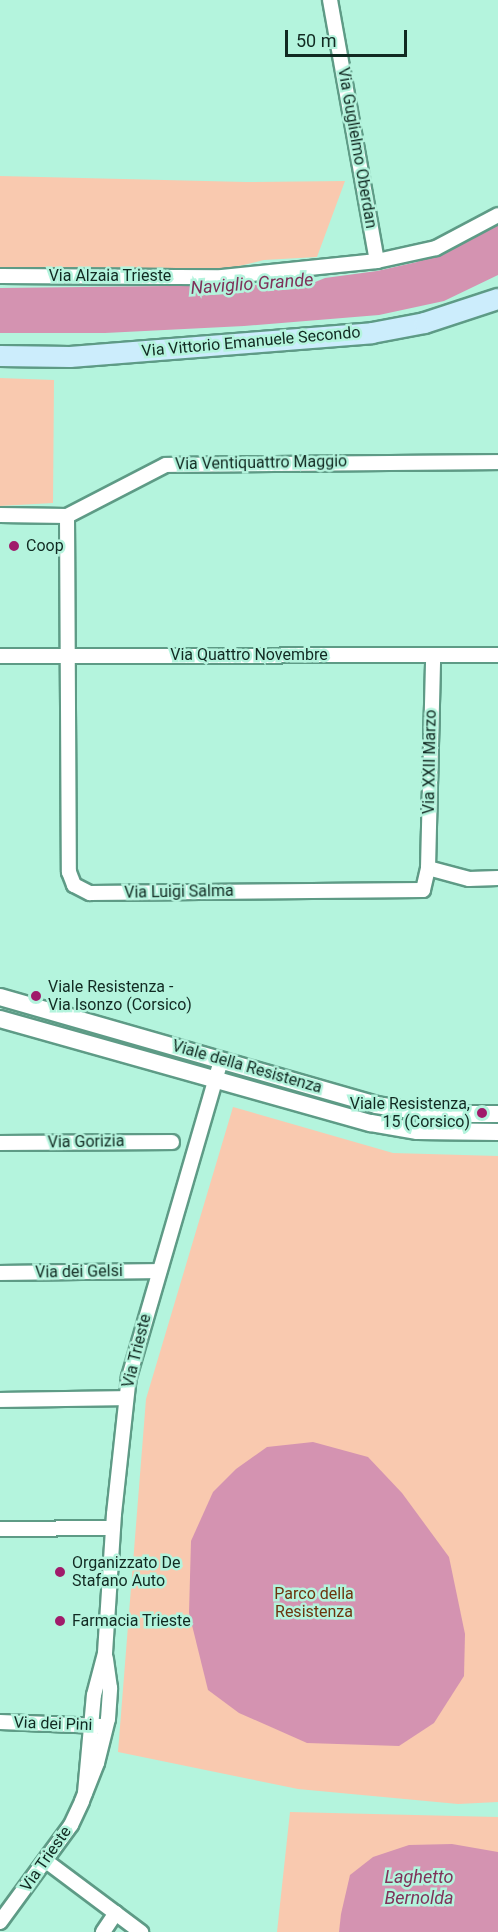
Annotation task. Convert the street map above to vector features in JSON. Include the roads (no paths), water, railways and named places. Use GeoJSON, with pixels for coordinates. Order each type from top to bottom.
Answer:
{"type":"FeatureCollection","features":[{"type":"Feature","properties":{"kind":"main road","name":"Via Vittorio Emanuele Secondo"},"geometry":{"type":"LineString","coordinates":[[0,356],[70,357],[372,333],[425,323],[497,300]]}},
{"type":"Feature","properties":{"kind":"street","name":"Via Guglielmo Oberdan"},"geometry":{"type":"LineString","coordinates":[[330,0],[377,261]]}},
{"type":"Feature","properties":{"kind":"street","name":"Via Alzaia Trieste"},"geometry":{"type":"LineString","coordinates":[[0,276],[222,277],[377,261],[436,248],[498,215]]}},
{"type":"Feature","properties":{"kind":"street","name":"Via Ventiquattro Maggio"},"geometry":{"type":"LineString","coordinates":[[0,515],[67,516],[166,465],[498,462]]}},
{"type":"Feature","properties":{"kind":"street","name":"Via Luigi Salma"},"geometry":{"type":"LineString","coordinates":[[67,516],[70,655],[69,872],[74,885],[90,893],[423,890],[428,868]]}},
{"type":"Feature","properties":{"kind":"street","name":"Via Quattro Novembre"},"geometry":{"type":"LineString","coordinates":[[0,656],[498,655]]}},
{"type":"Feature","properties":{"kind":"street","name":"Via XXII Marzo"},"geometry":{"type":"LineString","coordinates":[[428,868],[433,656]]}},
{"type":"Feature","properties":{"kind":"street"},"geometry":{"type":"LineString","coordinates":[[428,868],[469,879],[498,878]]}},
{"type":"Feature","properties":{"kind":"street","name":"Viale della Resistenza"},"geometry":{"type":"LineString","coordinates":[[0,997],[376,1105],[437,1114],[498,1114]]}},
{"type":"Feature","properties":{"kind":"street","name":"Viale della Resistenza"},"geometry":{"type":"LineString","coordinates":[[0,1019],[370,1123],[417,1131],[498,1132]]}},
{"type":"Feature","properties":{"kind":"street","name":"Via Trieste"},"geometry":{"type":"LineString","coordinates":[[0,1922],[71,1825],[97,1763],[99,1726],[110,1688],[105,1653],[113,1528],[126,1398],[134,1356],[221,1059]]}},
{"type":"Feature","properties":{"kind":"street","name":"Via Gorizia"},"geometry":{"type":"LineString","coordinates":[[0,1143],[172,1142]]}},
{"type":"Feature","properties":{"kind":"street","name":"Via dei Gelsi"},"geometry":{"type":"LineString","coordinates":[[0,1273],[158,1272]]}},
{"type":"Feature","properties":{"kind":"street"},"geometry":{"type":"LineString","coordinates":[[0,1400],[126,1398]]}},
{"type":"Feature","properties":{"kind":"street"},"geometry":{"type":"LineString","coordinates":[[0,1529],[113,1528]]}},
{"type":"Feature","properties":{"kind":"street","name":"Via dei Pini"},"geometry":{"type":"LineString","coordinates":[[0,1722],[99,1726]]}},
{"type":"Feature","properties":{"kind":"street"},"geometry":{"type":"LineString","coordinates":[[46,1861],[141,1932]]}},
{"type":"Feature","properties":{"kind":"street"},"geometry":{"type":"LineString","coordinates":[[103,1932],[116,1913]]}},
{"type":"Feature","properties":{"kind":"water"},"geometry":{"type":"Polygon","coordinates":[[[498,221],[498,275],[444,301],[379,315],[244,326],[105,333],[0,333],[0,288],[261,285],[267,290],[303,287],[325,278],[377,271],[417,262],[498,221]]]}},
{"type":"Feature","properties":{"kind":"water"},"geometry":{"type":"Polygon","coordinates":[[[313,1442],[368,1457],[402,1493],[449,1557],[465,1634],[464,1676],[434,1723],[399,1746],[307,1743],[239,1713],[208,1690],[189,1613],[191,1541],[213,1492],[236,1469],[267,1447],[313,1442]]]}},
{"type":"Feature","properties":{"kind":"water","name":"Laghetto Bernolda"},"geometry":{"type":"Polygon","coordinates":[[[452,1844],[498,1852],[498,1932],[339,1932],[350,1875],[373,1857],[409,1845],[452,1844]]]}},
{"type":"Feature","properties":{"kind":"place","name":"Coop"},"geometry":{"type":"Point","coordinates":[14,546]}},
{"type":"Feature","properties":{"kind":"place","name":"Viale Resistenza - Via Isonzo (Corsico)"},"geometry":{"type":"Point","coordinates":[36,996]}},
{"type":"Feature","properties":{"kind":"place","name":"Viale Resistenza, 15 (Corsico)"},"geometry":{"type":"Point","coordinates":[482,1113]}},
{"type":"Feature","properties":{"kind":"place","name":"Organizzato De Stafano Auto"},"geometry":{"type":"Point","coordinates":[60,1572]}},
{"type":"Feature","properties":{"kind":"place","name":"Farmacia Trieste"},"geometry":{"type":"Point","coordinates":[60,1621]}},
{"type":"Feature","properties":{"kind":"water label","name":"Naviglio Grande"},"geometry":{"type":"Point","coordinates":[252,284]}},
{"type":"Feature","properties":{"kind":"park label","name":"Parco della Resistenza"},"geometry":{"type":"Point","coordinates":[314,1603]}}]}
